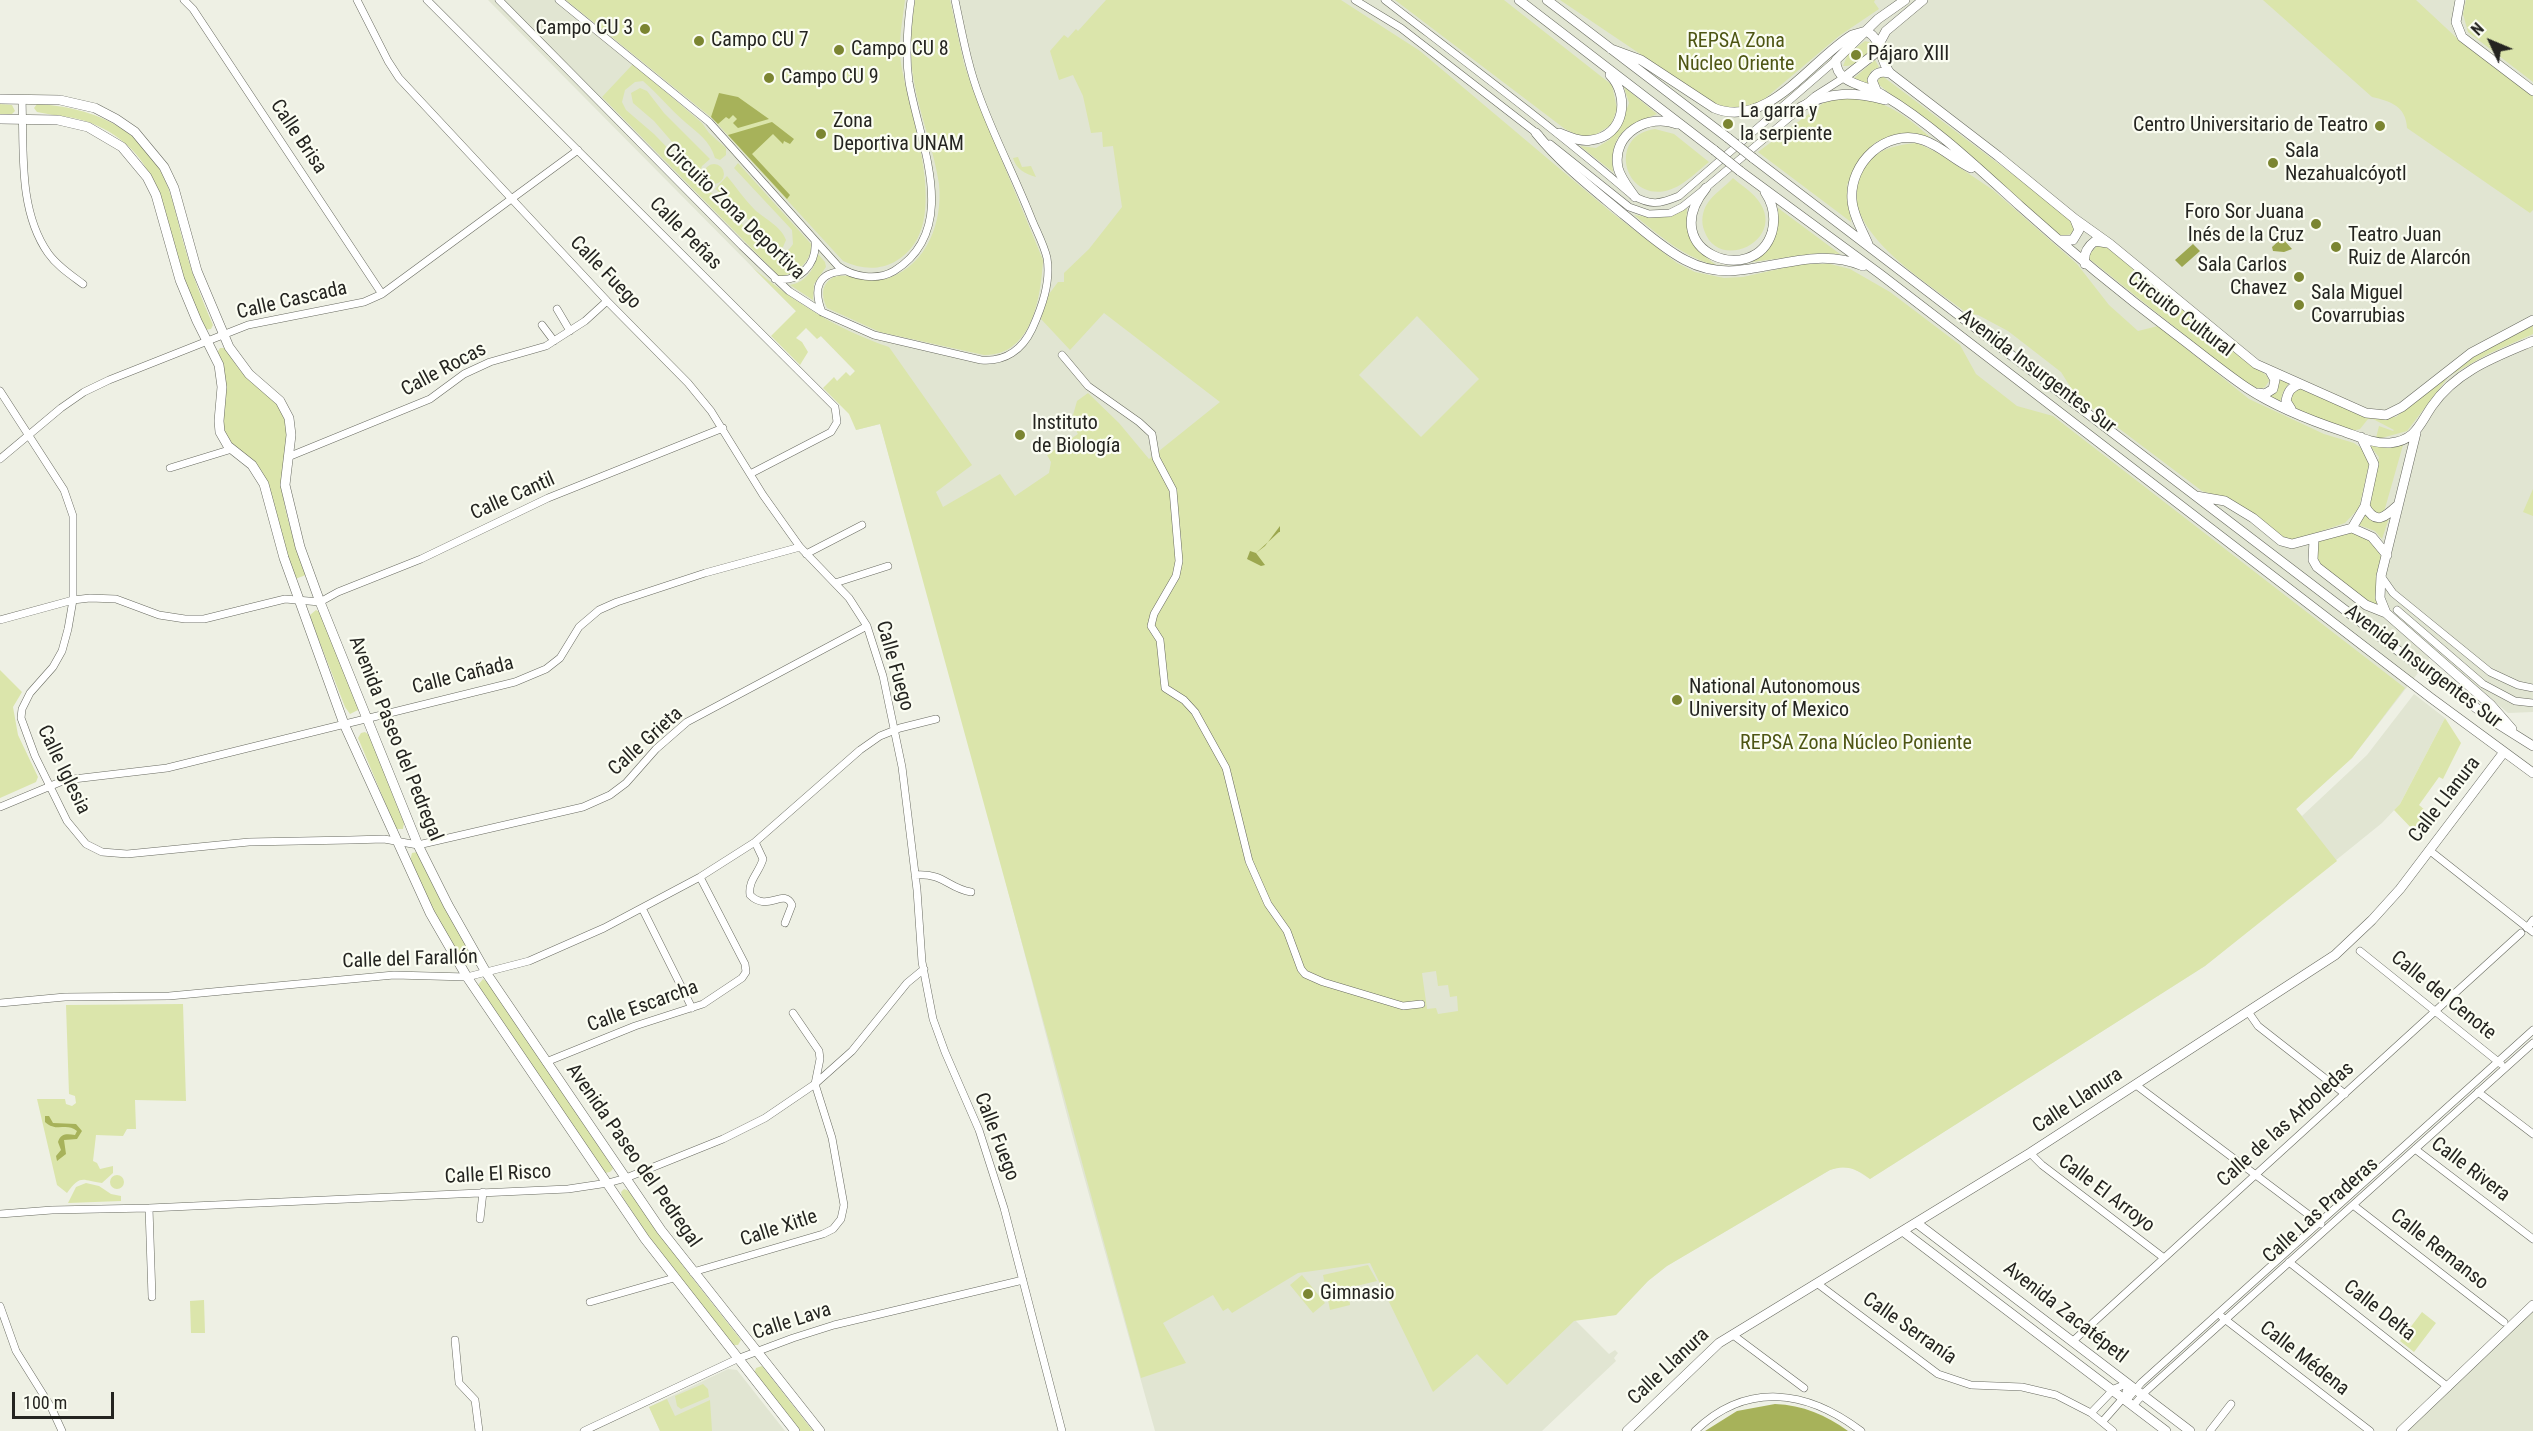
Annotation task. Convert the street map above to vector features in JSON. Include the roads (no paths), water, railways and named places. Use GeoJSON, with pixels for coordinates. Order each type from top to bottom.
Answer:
{"type":"FeatureCollection","features":[{"type":"Feature","properties":{"kind":"main road","name":"Avenida Insurgentes Sur"},"geometry":{"type":"LineString","coordinates":[[1519,0],[1740,171],[1880,274],[2533,773]]}},
{"type":"Feature","properties":{"kind":"main road","name":"Avenida Insurgentes Sur"},"geometry":{"type":"LineString","coordinates":[[1547,0],[2194,496],[2449,688],[2533,746]]}},
{"type":"Feature","properties":{"kind":"main road"},"geometry":{"type":"LineString","coordinates":[[1905,0],[1878,19],[1836,60],[1836,67],[1845,77],[1873,55],[1886,31],[1923,0]]}},
{"type":"Feature","properties":{"kind":"main road"},"geometry":{"type":"LineString","coordinates":[[2460,0],[2456,22],[2462,37],[2533,91]]}},
{"type":"Feature","properties":{"kind":"main road"},"geometry":{"type":"LineString","coordinates":[[1611,49],[1641,60],[1714,108],[1725,112],[1743,113],[1766,105],[1849,37],[1866,31],[1872,34],[1879,44],[1881,60],[1890,73]]}},
{"type":"Feature","properties":{"kind":"main road"},"geometry":{"type":"LineString","coordinates":[[1559,133],[1578,140],[1595,140],[1614,128],[1622,112],[1623,98],[1618,84],[1587,52]]}},
{"type":"Feature","properties":{"kind":"main road"},"geometry":{"type":"LineString","coordinates":[[1876,90],[1872,80],[1875,75],[1880,72],[1890,73]]}},
{"type":"Feature","properties":{"kind":"main road","name":"Circuito Cultural"},"geometry":{"type":"LineString","coordinates":[[1890,73],[2075,219],[2110,243],[2256,364],[2366,413],[2386,414],[2403,407],[2471,353],[2533,320]]}},
{"type":"Feature","properties":{"kind":"main road","name":"Circuito Cultural"},"geometry":{"type":"LineString","coordinates":[[1845,77],[1853,84],[1876,90],[1895,102],[1982,172],[2085,264],[2255,393],[2296,412],[2373,442],[2390,443],[2416,433]]}},
{"type":"Feature","properties":{"kind":"main road"},"geometry":{"type":"LineString","coordinates":[[1801,107],[1815,99],[1842,93],[1857,93],[1895,102]]}},
{"type":"Feature","properties":{"kind":"main road","name":"Avenida Paseo del Pedregal"},"geometry":{"type":"LineString","coordinates":[[0,99],[60,100],[95,108],[121,122],[148,145],[164,167],[174,188],[197,272],[229,347],[243,367],[275,397],[287,412],[291,429],[285,490],[298,539],[320,602],[418,844],[448,905],[487,974],[626,1178],[693,1272],[820,1431]]}},
{"type":"Feature","properties":{"kind":"main road","name":"Avenida Paseo del Pedregal"},"geometry":{"type":"LineString","coordinates":[[0,118],[58,120],[88,127],[115,141],[136,161],[156,195],[180,280],[219,365],[222,381],[219,427],[223,438],[232,449],[252,465],[264,484],[277,535],[344,724],[430,913],[467,977],[645,1239],[795,1431]]}},
{"type":"Feature","properties":{"kind":"main road"},"geometry":{"type":"LineString","coordinates":[[1635,196],[1623,180],[1618,167],[1619,152],[1628,135],[1638,125],[1653,120],[1672,122],[1687,129]]}},
{"type":"Feature","properties":{"kind":"main road"},"geometry":{"type":"LineString","coordinates":[[1536,133],[1568,169],[1639,227],[1677,255],[1693,263],[1713,270],[1731,271],[1822,257],[1851,262],[1880,274]]}},
{"type":"Feature","properties":{"kind":"main road"},"geometry":{"type":"LineString","coordinates":[[1868,245],[1854,212],[1852,192],[1860,165],[1879,147],[1900,139],[1924,140],[1982,172]]}},
{"type":"Feature","properties":{"kind":"main road"},"geometry":{"type":"LineString","coordinates":[[1706,188],[1692,211],[1691,232],[1695,241],[1705,251],[1714,257],[1730,261],[1750,256],[1760,250],[1770,237],[1773,209],[1762,187]]}},
{"type":"Feature","properties":{"kind":"main road"},"geometry":{"type":"LineString","coordinates":[[2057,239],[2062,242],[2073,240],[2079,230],[2075,219]]}},
{"type":"Feature","properties":{"kind":"main road"},"geometry":{"type":"LineString","coordinates":[[2085,264],[2084,258],[2089,245],[2095,241],[2110,243]]}},
{"type":"Feature","properties":{"kind":"main road"},"geometry":{"type":"LineString","coordinates":[[2386,613],[2380,598],[2381,576],[2416,433],[2432,406],[2466,373],[2481,363],[2533,341]]}},
{"type":"Feature","properties":{"kind":"main road"},"geometry":{"type":"LineString","coordinates":[[2255,393],[2265,394],[2273,389],[2275,380],[2270,371]]}},
{"type":"Feature","properties":{"kind":"main road"},"geometry":{"type":"LineString","coordinates":[[2296,412],[2289,408],[2286,401],[2292,387],[2300,384]]}},
{"type":"Feature","properties":{"kind":"main road"},"geometry":{"type":"LineString","coordinates":[[2352,528],[2365,506],[2374,464],[2361,437]]}},
{"type":"Feature","properties":{"kind":"main road"},"geometry":{"type":"LineString","coordinates":[[2194,496],[2224,501],[2253,518],[2281,541],[2292,544],[2314,540],[2352,528],[2372,537],[2387,555]]}},
{"type":"Feature","properties":{"kind":"main road"},"geometry":{"type":"LineString","coordinates":[[2365,506],[2370,515],[2377,518],[2385,516],[2398,505]]}},
{"type":"Feature","properties":{"kind":"main road"},"geometry":{"type":"LineString","coordinates":[[2314,540],[2313,560],[2317,567],[2366,605],[2386,613],[2491,705],[2518,735]]}},
{"type":"Feature","properties":{"kind":"main road","name":"Calle Llanura"},"geometry":{"type":"LineString","coordinates":[[1627,1431],[1712,1350],[1733,1335],[2030,1154],[2342,950],[2387,904],[2504,752]]}},
{"type":"Feature","properties":{"kind":"main road","name":"Avenida Zacatépetl"},"geometry":{"type":"LineString","coordinates":[[1918,1224],[2190,1431]]}},
{"type":"Feature","properties":{"kind":"main road","name":"Avenida Zacatépetl"},"geometry":{"type":"LineString","coordinates":[[1904,1232],[2166,1431]]}},
{"type":"Feature","properties":{"kind":"main road"},"geometry":{"type":"LineString","coordinates":[[1932,1253],[1941,1242]]}},
{"type":"Feature","properties":{"kind":"main road"},"geometry":{"type":"LineString","coordinates":[[2007,1310],[2017,1298]]}},
{"type":"Feature","properties":{"kind":"main road"},"geometry":{"type":"LineString","coordinates":[[2401,1431],[2533,1305]]}},
{"type":"Feature","properties":{"kind":"street","name":"Calle Brisa"},"geometry":{"type":"LineString","coordinates":[[184,0],[193,9],[382,294]]}},
{"type":"Feature","properties":{"kind":"street","name":"Calle Fuego"},"geometry":{"type":"LineString","coordinates":[[357,0],[399,78],[607,301],[688,384],[723,428],[750,474],[800,547],[849,598],[867,626],[882,676],[902,767],[924,969],[933,1019],[945,1052],[980,1130],[1004,1208],[1062,1431]]}},
{"type":"Feature","properties":{"kind":"street","name":"Calle Peñas"},"geometry":{"type":"LineString","coordinates":[[427,0],[835,407],[837,422],[831,432],[750,474]]}},
{"type":"Feature","properties":{"kind":"street","name":"Circuito Zona Deportiva"},"geometry":{"type":"LineString","coordinates":[[499,0],[775,279],[822,312],[884,338],[988,360],[1006,356],[1018,349],[1027,339],[1045,294],[1047,257],[972,76],[955,0]]}},
{"type":"Feature","properties":{"kind":"street","name":"Circuito Zona Deportiva"},"geometry":{"type":"LineString","coordinates":[[559,0],[709,122],[835,263],[845,271]]}},
{"type":"Feature","properties":{"kind":"street"},"geometry":{"type":"LineString","coordinates":[[822,312],[817,293],[819,285],[829,274],[845,271],[862,276],[879,276],[901,266],[920,246],[932,208],[932,182],[911,88],[906,51],[911,0]]}},
{"type":"Feature","properties":{"kind":"street"},"geometry":{"type":"LineString","coordinates":[[1355,0],[1401,28],[1629,207],[1649,214],[1670,213],[1682,207],[1801,107],[1845,77]]}},
{"type":"Feature","properties":{"kind":"street"},"geometry":{"type":"LineString","coordinates":[[1385,0],[1522,107],[1559,133],[1644,202],[1662,203],[1679,196],[1836,60]]}},
{"type":"Feature","properties":{"kind":"street"},"geometry":{"type":"LineString","coordinates":[[22,99],[30,216],[49,255],[83,284]]}},
{"type":"Feature","properties":{"kind":"street","name":"Calle Cascada"},"geometry":{"type":"LineString","coordinates":[[0,459],[72,400],[97,386],[248,326],[364,302],[382,294],[578,150]]}},
{"type":"Feature","properties":{"kind":"street"},"geometry":{"type":"LineString","coordinates":[[775,279],[790,279],[804,272],[814,258],[815,241]]}},
{"type":"Feature","properties":{"kind":"street","name":"Calle Rocas"},"geometry":{"type":"LineString","coordinates":[[288,457],[430,399],[476,368],[530,352],[554,341],[570,332],[607,301]]}},
{"type":"Feature","properties":{"kind":"street"},"geometry":{"type":"LineString","coordinates":[[557,309],[570,332]]}},
{"type":"Feature","properties":{"kind":"street"},"geometry":{"type":"LineString","coordinates":[[542,325],[554,341]]}},
{"type":"Feature","properties":{"kind":"street"},"geometry":{"type":"LineString","coordinates":[[1062,355],[1083,382],[1152,434],[1156,459],[1173,490],[1179,561],[1176,576],[1154,614],[1151,626],[1160,640],[1165,688],[1178,695],[1195,712],[1226,768],[1249,861],[1268,904],[1287,931],[1301,969],[1305,974],[1323,982],[1403,1006],[1421,1004]]}},
{"type":"Feature","properties":{"kind":"street","name":"Calle Iglesia"},"geometry":{"type":"LineString","coordinates":[[0,391],[29,434],[70,503],[73,516],[73,600],[62,651],[53,667],[30,693],[22,709],[21,718],[23,729],[75,833],[86,844],[102,852],[127,854],[249,842],[384,839],[396,842]]}},
{"type":"Feature","properties":{"kind":"street","name":"Calle Cantil"},"geometry":{"type":"LineString","coordinates":[[320,602],[338,592],[421,559],[548,498],[723,428]]}},
{"type":"Feature","properties":{"kind":"street"},"geometry":{"type":"LineString","coordinates":[[170,468],[232,449]]}},
{"type":"Feature","properties":{"kind":"street"},"geometry":{"type":"LineString","coordinates":[[806,554],[862,525]]}},
{"type":"Feature","properties":{"kind":"street","name":"Calle Cañada"},"geometry":{"type":"LineString","coordinates":[[0,807],[65,780],[167,768],[532,676],[560,658],[579,627],[599,610],[705,573],[800,547]]}},
{"type":"Feature","properties":{"kind":"street"},"geometry":{"type":"LineString","coordinates":[[835,583],[888,566]]}},
{"type":"Feature","properties":{"kind":"street"},"geometry":{"type":"LineString","coordinates":[[2381,576],[2393,593],[2490,672],[2518,685],[2533,688]]}},
{"type":"Feature","properties":{"kind":"street"},"geometry":{"type":"LineString","coordinates":[[0,620],[73,600],[116,599],[159,615],[184,619],[204,619],[285,599],[320,602]]}},
{"type":"Feature","properties":{"kind":"street"},"geometry":{"type":"LineString","coordinates":[[2386,613],[2409,606]]}},
{"type":"Feature","properties":{"kind":"street"},"geometry":{"type":"LineString","coordinates":[[2397,610],[2483,684],[2515,701],[2533,703]]}},
{"type":"Feature","properties":{"kind":"street","name":"Calle Grieta"},"geometry":{"type":"LineString","coordinates":[[396,842],[418,844],[583,807],[610,795],[626,783],[656,749],[687,722],[867,626]]}},
{"type":"Feature","properties":{"kind":"street","name":"Calle del Farallón"},"geometry":{"type":"LineString","coordinates":[[0,1003],[65,997],[169,996],[394,975],[467,977],[487,974],[551,954],[642,909],[700,877],[755,842],[860,750],[880,736],[936,719]]}},
{"type":"Feature","properties":{"kind":"street"},"geometry":{"type":"LineString","coordinates":[[755,842],[763,859],[761,867],[752,879],[749,888],[750,895],[765,903],[784,897],[788,899],[792,905],[785,923]]}},
{"type":"Feature","properties":{"kind":"street"},"geometry":{"type":"LineString","coordinates":[[2429,850],[2524,930],[2533,933]]}},
{"type":"Feature","properties":{"kind":"street"},"geometry":{"type":"LineString","coordinates":[[915,875],[933,874],[971,892]]}},
{"type":"Feature","properties":{"kind":"street","name":"Calle Escarcha"},"geometry":{"type":"LineString","coordinates":[[546,1062],[635,1026],[692,1008],[736,983],[746,972],[745,964],[700,877]]}},
{"type":"Feature","properties":{"kind":"street"},"geometry":{"type":"LineString","coordinates":[[642,909],[692,1008]]}},
{"type":"Feature","properties":{"kind":"street","name":"Calle de las Arboledas"},"geometry":{"type":"LineString","coordinates":[[2073,1341],[2533,920]]}},
{"type":"Feature","properties":{"kind":"street","name":"Calle del Cenote"},"geometry":{"type":"LineString","coordinates":[[2360,951],[2506,1067]]}},
{"type":"Feature","properties":{"kind":"street","name":"Calle El Risco"},"geometry":{"type":"LineString","coordinates":[[0,1214],[52,1209],[148,1208],[568,1188],[608,1183],[723,1139],[765,1118],[814,1084],[852,1051],[907,983],[924,969]]}},
{"type":"Feature","properties":{"kind":"street"},"geometry":{"type":"LineString","coordinates":[[793,1013],[819,1051],[820,1059],[814,1084]]}},
{"type":"Feature","properties":{"kind":"street"},"geometry":{"type":"LineString","coordinates":[[2248,1013],[2258,1026],[2345,1094]]}},
{"type":"Feature","properties":{"kind":"street","name":"Calle Las Praderas"},"geometry":{"type":"LineString","coordinates":[[2127,1402],[2133,1389],[2533,1030]]}},
{"type":"Feature","properties":{"kind":"street","name":"Calle Las Praderas"},"geometry":{"type":"LineString","coordinates":[[2133,1389],[2225,1320],[2533,1043]]}},
{"type":"Feature","properties":{"kind":"street","name":"Calle Xitle"},"geometry":{"type":"LineString","coordinates":[[693,1272],[824,1234],[833,1229],[841,1219],[844,1205],[832,1138],[814,1084]]}},
{"type":"Feature","properties":{"kind":"street"},"geometry":{"type":"LineString","coordinates":[[2136,1085],[2326,1229]]}},
{"type":"Feature","properties":{"kind":"street"},"geometry":{"type":"LineString","coordinates":[[2478,1092],[2533,1134]]}},
{"type":"Feature","properties":{"kind":"street","name":"Calle Rivera"},"geometry":{"type":"LineString","coordinates":[[2415,1149],[2533,1239]]}},
{"type":"Feature","properties":{"kind":"street","name":"Calle El Arroyo"},"geometry":{"type":"LineString","coordinates":[[2030,1154],[2042,1166],[2164,1258]]}},
{"type":"Feature","properties":{"kind":"street"},"geometry":{"type":"LineString","coordinates":[[480,1219],[483,1192]]}},
{"type":"Feature","properties":{"kind":"street","name":"Calle Remanso"},"geometry":{"type":"LineString","coordinates":[[2353,1205],[2504,1322]]}},
{"type":"Feature","properties":{"kind":"street"},"geometry":{"type":"LineString","coordinates":[[148,1208],[152,1297]]}},
{"type":"Feature","properties":{"kind":"street","name":"Calle Delta"},"geometry":{"type":"LineString","coordinates":[[2289,1262],[2448,1387]]}},
{"type":"Feature","properties":{"kind":"street"},"geometry":{"type":"LineString","coordinates":[[590,1302],[674,1278]]}},
{"type":"Feature","properties":{"kind":"street","name":"Calle Lava"},"geometry":{"type":"LineString","coordinates":[[584,1431],[756,1350],[834,1325],[1023,1280]]}},
{"type":"Feature","properties":{"kind":"street","name":"Calle Serranía"},"geometry":{"type":"LineString","coordinates":[[1818,1284],[1938,1374],[1971,1385],[2022,1387],[2055,1395],[2091,1413],[2113,1431]]}},
{"type":"Feature","properties":{"kind":"street"},"geometry":{"type":"LineString","coordinates":[[0,1306],[16,1351],[51,1407],[62,1431]]}},
{"type":"Feature","properties":{"kind":"street","name":"Calle Médena"},"geometry":{"type":"LineString","coordinates":[[2218,1314],[2370,1431]]}},
{"type":"Feature","properties":{"kind":"street"},"geometry":{"type":"LineString","coordinates":[[1733,1335],[1804,1388]]}},
{"type":"Feature","properties":{"kind":"street"},"geometry":{"type":"LineString","coordinates":[[455,1340],[459,1383],[475,1400],[479,1431]]}},
{"type":"Feature","properties":{"kind":"street"},"geometry":{"type":"LineString","coordinates":[[2091,1413],[2113,1390],[2133,1389],[2127,1402],[2103,1421]]}},
{"type":"Feature","properties":{"kind":"street"},"geometry":{"type":"LineString","coordinates":[[1695,1431],[1715,1414],[1734,1404],[1754,1398],[1775,1396],[1806,1400],[1836,1414],[1861,1431]]}},
{"type":"Feature","properties":{"kind":"street"},"geometry":{"type":"LineString","coordinates":[[2210,1431],[2231,1404]]}},
{"type":"Feature","properties":{"kind":"place","name":"Campo CU 3"},"geometry":{"type":"Point","coordinates":[645,29]}},
{"type":"Feature","properties":{"kind":"place","name":"Campo CU 7"},"geometry":{"type":"Point","coordinates":[699,41]}},
{"type":"Feature","properties":{"kind":"place","name":"Campo CU 8"},"geometry":{"type":"Point","coordinates":[839,50]}},
{"type":"Feature","properties":{"kind":"place","name":"Pájaro XIII"},"geometry":{"type":"Point","coordinates":[1856,55]}},
{"type":"Feature","properties":{"kind":"place","name":"Campo CU 9"},"geometry":{"type":"Point","coordinates":[769,78]}},
{"type":"Feature","properties":{"kind":"place","name":"La garra y la serpiente"},"geometry":{"type":"Point","coordinates":[1728,124]}},
{"type":"Feature","properties":{"kind":"place","name":"Centro Universitario de Teatro"},"geometry":{"type":"Point","coordinates":[2380,126]}},
{"type":"Feature","properties":{"kind":"place","name":"Zona Deportiva UNAM"},"geometry":{"type":"Point","coordinates":[821,134]}},
{"type":"Feature","properties":{"kind":"place","name":"Sala Nezahualcóyotl"},"geometry":{"type":"Point","coordinates":[2273,163]}},
{"type":"Feature","properties":{"kind":"place","name":"Foro Sor Juana Inés de la Cruz"},"geometry":{"type":"Point","coordinates":[2316,224]}},
{"type":"Feature","properties":{"kind":"place","name":"Teatro Juan Ruiz de Alarcón"},"geometry":{"type":"Point","coordinates":[2336,247]}},
{"type":"Feature","properties":{"kind":"place","name":"Sala Carlos Chavez"},"geometry":{"type":"Point","coordinates":[2299,277]}},
{"type":"Feature","properties":{"kind":"place","name":"Sala Miguel Covarrubias"},"geometry":{"type":"Point","coordinates":[2299,305]}},
{"type":"Feature","properties":{"kind":"place","name":"Instituto de Biología"},"geometry":{"type":"Point","coordinates":[1020,435]}},
{"type":"Feature","properties":{"kind":"place","name":"National Autonomous University of Mexico"},"geometry":{"type":"Point","coordinates":[1677,700]}},
{"type":"Feature","properties":{"kind":"place","name":"Gimnasio"},"geometry":{"type":"Point","coordinates":[1308,1294]}},
{"type":"Feature","properties":{"kind":"park label","name":"REPSA Zona Núcleo Oriente"},"geometry":{"type":"Point","coordinates":[1736,54]}},
{"type":"Feature","properties":{"kind":"park label","name":"REPSA Zona Núcleo Poniente"},"geometry":{"type":"Point","coordinates":[1856,744]}}]}
